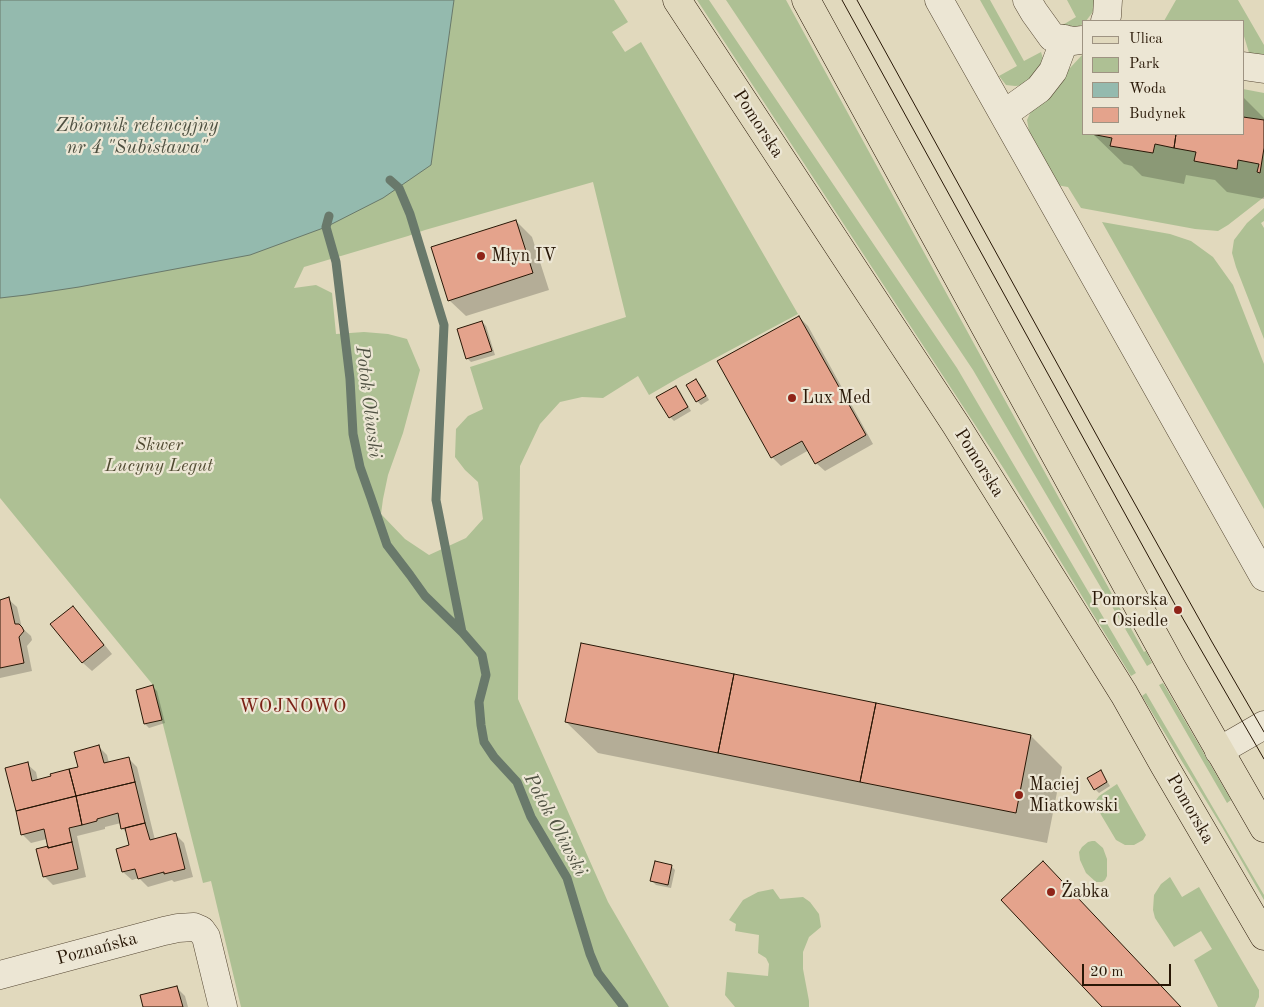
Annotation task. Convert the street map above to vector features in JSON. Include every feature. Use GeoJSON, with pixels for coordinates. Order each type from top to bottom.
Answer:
{"type":"FeatureCollection","features":[{"type":"Feature","properties":{"kind":"main road","name":"Pomorska"},"geometry":{"type":"LineString","coordinates":[[677,0],[977,459],[1124,694],[1264,936]]}},
{"type":"Feature","properties":{"kind":"main road"},"geometry":{"type":"LineString","coordinates":[[806,0],[1171,666],[1264,828]]}},
{"type":"Feature","properties":{"kind":"street"},"geometry":{"type":"LineString","coordinates":[[939,0],[1264,577]]}},
{"type":"Feature","properties":{"kind":"street"},"geometry":{"type":"LineString","coordinates":[[1004,114],[1039,89],[1074,40],[1052,38],[1027,0]]}},
{"type":"Feature","properties":{"kind":"street"},"geometry":{"type":"LineString","coordinates":[[1105,20],[1108,0]]}},
{"type":"Feature","properties":{"kind":"street"},"geometry":{"type":"LineString","coordinates":[[1244,66],[1264,69]]}},
{"type":"Feature","properties":{"kind":"street"},"geometry":{"type":"LineString","coordinates":[[1219,751],[1264,725]]}},
{"type":"Feature","properties":{"kind":"street","name":"Poznańska"},"geometry":{"type":"LineString","coordinates":[[1,969],[164,931],[194,927],[201,930],[206,937],[223,1007]]}},
{"type":"Feature","properties":{"kind":"green space","name":"Skwer Lucyny Legut"},"geometry":{"type":"Polygon","coordinates":[[[0,0],[614,0],[628,22],[612,32],[625,52],[641,42],[798,314],[649,395],[638,376],[603,398],[582,397],[560,402],[540,424],[520,466],[518,699],[608,902],[669,1007],[241,1007],[211,881],[203,883],[153,685],[0,498],[0,0]],[[593,182],[304,267],[294,288],[316,285],[332,293],[336,334],[364,332],[388,334],[407,339],[420,370],[403,433],[388,475],[381,514],[405,539],[429,555],[466,538],[483,519],[478,482],[455,457],[456,429],[468,416],[483,409],[470,367],[626,317],[593,182]]]}},
{"type":"Feature","properties":{"kind":"green space"},"geometry":{"type":"Polygon","coordinates":[[[697,0],[709,0],[957,368],[1136,673],[1131,676],[1004,469],[697,0]]]}},
{"type":"Feature","properties":{"kind":"green space"},"geometry":{"type":"Polygon","coordinates":[[[726,0],[786,0],[1144,652],[1146,651],[1152,663],[1147,666],[973,370],[726,0]]]}},
{"type":"Feature","properties":{"kind":"green space"},"geometry":{"type":"Polygon","coordinates":[[[980,0],[990,0],[1024,61],[1041,52],[1044,62],[1026,85],[1006,85],[999,76],[1017,66],[980,0]]]}},
{"type":"Feature","properties":{"kind":"green space"},"geometry":{"type":"Polygon","coordinates":[[[1067,0],[1097,1],[1087,20],[1082,20],[1082,24],[1069,31],[1056,29],[1076,17],[1067,0]]]}},
{"type":"Feature","properties":{"kind":"green space"},"geometry":{"type":"Polygon","coordinates":[[[1176,0],[1238,0],[1264,45],[1264,58],[1250,56],[1244,36],[1244,20],[1165,20],[1176,0]]]}},
{"type":"Feature","properties":{"kind":"green space"},"geometry":{"type":"Polygon","coordinates":[[[1082,55],[1082,135],[1112,138],[1110,146],[1153,153],[1155,144],[1196,152],[1195,161],[1237,169],[1238,160],[1259,164],[1257,172],[1259,173],[1264,148],[1264,197],[1218,231],[1195,229],[1081,208],[1068,187],[1056,185],[1029,131],[1027,120],[1032,109],[1082,55]]]}},
{"type":"Feature","properties":{"kind":"green space"},"geometry":{"type":"Polygon","coordinates":[[[1244,89],[1264,93],[1264,120],[1244,117],[1244,89]]]}},
{"type":"Feature","properties":{"kind":"green space"},"geometry":{"type":"Polygon","coordinates":[[[1264,208],[1264,221],[1261,223],[1264,228],[1264,339],[1232,253],[1234,240],[1247,223],[1264,208]]]}},
{"type":"Feature","properties":{"kind":"green space"},"geometry":{"type":"Polygon","coordinates":[[[1102,222],[1170,234],[1191,241],[1213,257],[1233,285],[1264,364],[1264,509],[1102,222]]]}},
{"type":"Feature","properties":{"kind":"green space"},"geometry":{"type":"Polygon","coordinates":[[[1163,683],[1231,800],[1227,803],[1159,685],[1163,683]]]}},
{"type":"Feature","properties":{"kind":"green space"},"geometry":{"type":"Polygon","coordinates":[[[1146,693],[1264,895],[1264,900],[1142,696],[1146,693]]]}},
{"type":"Feature","properties":{"kind":"green space"},"geometry":{"type":"Polygon","coordinates":[[[1117,784],[1146,835],[1143,840],[1134,845],[1125,845],[1116,840],[1094,803],[1099,796],[1117,784]]]}},
{"type":"Feature","properties":{"kind":"green space"},"geometry":{"type":"Polygon","coordinates":[[[1095,841],[1103,848],[1107,859],[1107,876],[1102,882],[1096,882],[1086,873],[1080,860],[1079,852],[1082,847],[1095,841]]]}},
{"type":"Feature","properties":{"kind":"green space"},"geometry":{"type":"Polygon","coordinates":[[[1170,877],[1182,897],[1199,887],[1259,990],[1259,997],[1255,1007],[1218,1007],[1194,960],[1212,949],[1201,931],[1174,947],[1155,918],[1153,910],[1154,895],[1161,884],[1170,877]]]}},
{"type":"Feature","properties":{"kind":"green space"},"geometry":{"type":"Polygon","coordinates":[[[773,889],[780,899],[803,897],[810,902],[819,914],[821,927],[809,937],[803,952],[803,969],[809,1007],[735,1007],[725,995],[727,972],[768,976],[769,964],[766,958],[758,953],[759,935],[735,931],[736,924],[729,920],[743,900],[758,892],[773,889]]]}},
{"type":"Feature","properties":{"kind":"water","name":"Zbiornik retencyjny nr 4 \"Subisława\""},"geometry":{"type":"Polygon","coordinates":[[[0,0],[454,0],[431,165],[383,198],[326,227],[250,255],[79,287],[0,298],[0,0]]]}},
{"type":"Feature","properties":{"kind":"building"},"geometry":{"type":"Polygon","coordinates":[[[1244,117],[1264,120],[1264,148],[1260,173],[1257,172],[1259,164],[1238,160],[1237,169],[1194,161],[1196,152],[1174,148],[1176,135],[1244,135],[1244,117]]]}},
{"type":"Feature","properties":{"kind":"building"},"geometry":{"type":"Polygon","coordinates":[[[1096,135],[1176,135],[1174,148],[1155,144],[1153,153],[1110,146],[1112,138],[1096,135]]]}},
{"type":"Feature","properties":{"kind":"building","name":"Młyn IV"},"geometry":{"type":"Polygon","coordinates":[[[516,220],[533,273],[448,301],[431,247],[516,220]]]}},
{"type":"Feature","properties":{"kind":"building","name":"Lux Med"},"geometry":{"type":"Polygon","coordinates":[[[799,316],[866,435],[815,464],[802,441],[771,458],[717,361],[799,316]]]}},
{"type":"Feature","properties":{"kind":"building"},"geometry":{"type":"Polygon","coordinates":[[[482,321],[492,351],[466,359],[457,329],[482,321]]]}},
{"type":"Feature","properties":{"kind":"building"},"geometry":{"type":"Polygon","coordinates":[[[696,379],[706,396],[696,402],[686,385],[696,379]]]}},
{"type":"Feature","properties":{"kind":"building"},"geometry":{"type":"Polygon","coordinates":[[[676,386],[688,407],[669,418],[656,397],[676,386]]]}},
{"type":"Feature","properties":{"kind":"building"},"geometry":{"type":"Polygon","coordinates":[[[9,597],[15,624],[19,624],[24,631],[19,637],[24,663],[0,668],[0,600],[9,597]]]}},
{"type":"Feature","properties":{"kind":"building"},"geometry":{"type":"Polygon","coordinates":[[[73,606],[104,645],[82,663],[50,624],[73,606]]]}},
{"type":"Feature","properties":{"kind":"building"},"geometry":{"type":"Polygon","coordinates":[[[581,643],[734,674],[718,753],[565,722],[581,643]]]}},
{"type":"Feature","properties":{"kind":"building"},"geometry":{"type":"Polygon","coordinates":[[[734,674],[876,703],[860,782],[718,753],[734,674]]]}},
{"type":"Feature","properties":{"kind":"building"},"geometry":{"type":"Polygon","coordinates":[[[153,685],[162,720],[144,724],[136,690],[153,685]]]}},
{"type":"Feature","properties":{"kind":"building"},"geometry":{"type":"Polygon","coordinates":[[[876,703],[1031,735],[1016,813],[860,782],[876,703]]]}},
{"type":"Feature","properties":{"kind":"building"},"geometry":{"type":"Polygon","coordinates":[[[99,745],[104,763],[129,757],[135,782],[76,796],[69,769],[78,767],[74,752],[99,745]]]}},
{"type":"Feature","properties":{"kind":"building"},"geometry":{"type":"Polygon","coordinates":[[[28,762],[32,781],[69,769],[76,796],[16,811],[5,768],[28,762]]]}},
{"type":"Feature","properties":{"kind":"building"},"geometry":{"type":"Polygon","coordinates":[[[1101,770],[1107,782],[1094,790],[1087,778],[1101,770]]]}},
{"type":"Feature","properties":{"kind":"building"},"geometry":{"type":"Polygon","coordinates":[[[135,782],[145,823],[121,829],[118,813],[82,825],[76,796],[135,782]]]}},
{"type":"Feature","properties":{"kind":"building"},"geometry":{"type":"Polygon","coordinates":[[[76,796],[82,825],[69,828],[72,842],[48,848],[44,829],[21,835],[16,811],[76,796]]]}},
{"type":"Feature","properties":{"kind":"building"},"geometry":{"type":"Polygon","coordinates":[[[145,823],[150,840],[176,833],[185,869],[138,879],[135,869],[122,872],[116,849],[129,845],[125,828],[145,823]]]}},
{"type":"Feature","properties":{"kind":"building"},"geometry":{"type":"Polygon","coordinates":[[[72,842],[78,869],[43,877],[36,849],[72,842]]]}},
{"type":"Feature","properties":{"kind":"building"},"geometry":{"type":"Polygon","coordinates":[[[655,861],[672,865],[668,885],[650,881],[655,861]]]}},
{"type":"Feature","properties":{"kind":"building"},"geometry":{"type":"Polygon","coordinates":[[[1043,861],[1181,1007],[1102,1007],[1001,900],[1043,861]]]}},
{"type":"Feature","properties":{"kind":"building"},"geometry":{"type":"Polygon","coordinates":[[[177,986],[183,1007],[143,1007],[140,995],[177,986]]]}},
{"type":"Feature","properties":{"kind":"waterway","name":"Potok Oliwski"},"geometry":{"type":"LineString","coordinates":[[390,180],[399,188],[410,214],[444,325],[436,500],[462,632]]}},
{"type":"Feature","properties":{"kind":"waterway","name":"Potok Oliwski"},"geometry":{"type":"LineString","coordinates":[[329,216],[326,227],[336,262],[350,379],[353,434],[360,467],[387,545],[425,596],[463,633],[482,655],[486,675],[479,702],[484,742],[494,757],[517,782],[531,817],[567,878],[590,954],[598,973],[624,1007]]}},
{"type":"Feature","properties":{"kind":"tram line"},"geometry":{"type":"LineString","coordinates":[[842,0],[1178,610],[1264,759]]}},
{"type":"Feature","properties":{"kind":"tram line"},"geometry":{"type":"LineString","coordinates":[[857,0],[1102,445],[1264,732]]}},
{"type":"Feature","properties":{"kind":"place","name":"Młyn IV"},"geometry":{"type":"Point","coordinates":[481,256]}},
{"type":"Feature","properties":{"kind":"place","name":"Lux Med"},"geometry":{"type":"Point","coordinates":[792,398]}},
{"type":"Feature","properties":{"kind":"place","name":"Pomorska - Osiedle"},"geometry":{"type":"Point","coordinates":[1178,610]}},
{"type":"Feature","properties":{"kind":"place","name":"Maciej Miatkowski"},"geometry":{"type":"Point","coordinates":[1019,795]}},
{"type":"Feature","properties":{"kind":"place","name":"Żabka"},"geometry":{"type":"Point","coordinates":[1051,892]}},
{"type":"Feature","properties":{"kind":"district","name":"WOJNOWO"},"geometry":{"type":"Point","coordinates":[293,707]}}]}
